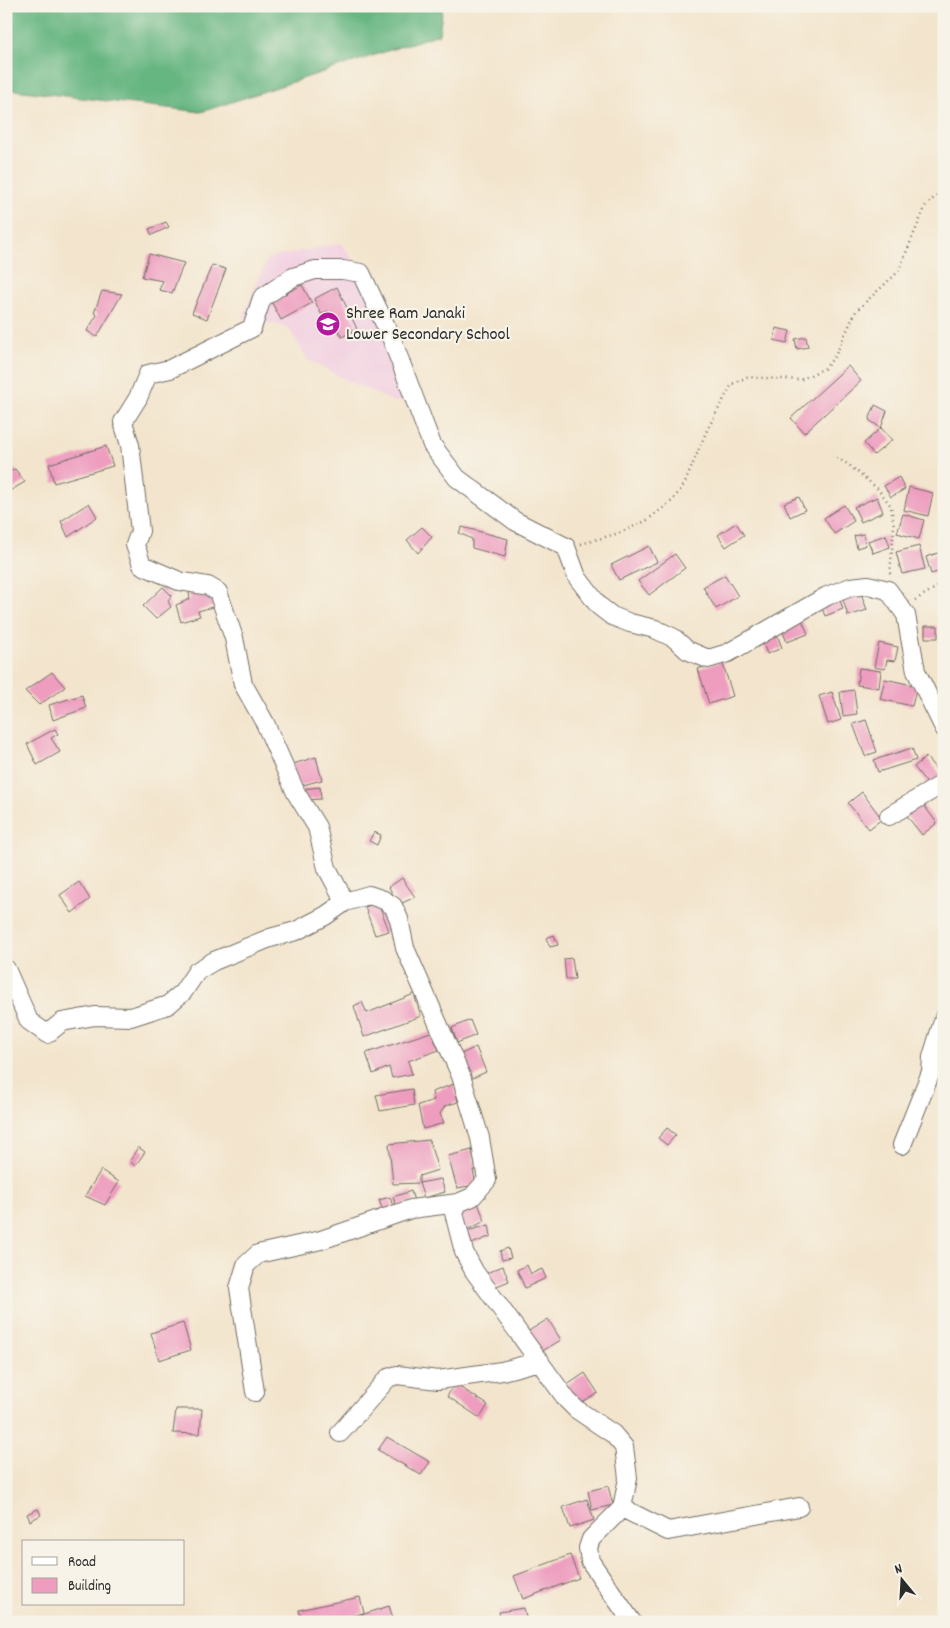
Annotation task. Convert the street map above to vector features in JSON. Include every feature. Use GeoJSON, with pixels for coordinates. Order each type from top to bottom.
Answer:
{"type":"FeatureCollection","features":[{"type":"Feature","properties":{"kind":"street"},"geometry":{"type":"LineString","coordinates":[[344,902],[327,868],[317,827],[296,793],[265,723],[243,684],[234,638],[218,592],[208,586],[179,581],[142,565],[135,545],[140,531],[130,445],[123,422],[138,398],[148,374],[170,369],[252,328],[262,298],[293,277],[315,270],[343,270],[361,273],[390,337],[432,445],[457,478],[515,521],[566,547],[577,577],[599,606],[612,616],[655,629],[674,638],[687,650],[708,659],[728,653],[826,596],[851,587],[868,585],[888,590],[906,615],[916,671],[944,728]]}},
{"type":"Feature","properties":{"kind":"street"},"geometry":{"type":"LineString","coordinates":[[888,816],[944,783]]}},
{"type":"Feature","properties":{"kind":"street"},"geometry":{"type":"LineString","coordinates":[[6,969],[29,1021],[47,1034],[62,1022],[95,1016],[132,1017],[168,1005],[183,992],[197,971],[214,961],[270,938],[296,931],[325,916],[344,902],[369,895],[384,900],[393,906],[399,919],[405,948],[461,1076],[480,1138],[487,1180],[472,1196],[458,1203],[412,1209],[321,1240],[258,1254],[251,1260],[246,1266],[239,1288],[255,1392]]}},
{"type":"Feature","properties":{"kind":"street"},"geometry":{"type":"LineString","coordinates":[[902,1145],[932,1072],[932,1057],[944,1018]]}},
{"type":"Feature","properties":{"kind":"street"},"geometry":{"type":"LineString","coordinates":[[458,1203],[454,1213],[464,1252],[474,1271],[576,1409],[613,1434],[624,1447],[628,1478],[622,1508],[591,1539],[588,1548],[590,1561],[632,1622]]}},
{"type":"Feature","properties":{"kind":"street"},"geometry":{"type":"LineString","coordinates":[[340,1433],[388,1378],[398,1374],[438,1380],[502,1371],[540,1361]]}},
{"type":"Feature","properties":{"kind":"street"},"geometry":{"type":"LineString","coordinates":[[622,1508],[668,1531],[799,1508]]}},
{"type":"Feature","properties":{"kind":"path"},"geometry":{"type":"LineString","coordinates":[[566,547],[619,533],[646,522],[672,501],[684,485],[707,430],[732,384],[747,377],[800,380],[825,368],[835,356],[856,311],[898,272],[926,205],[944,189]]}},
{"type":"Feature","properties":{"kind":"path"},"geometry":{"type":"LineString","coordinates":[[837,458],[850,465],[878,489],[891,506],[894,526],[888,590]]}},
{"type":"Feature","properties":{"kind":"path"},"geometry":{"type":"LineString","coordinates":[[901,609],[934,586],[944,583]]}},
{"type":"Feature","properties":{"kind":"shaded area","name":"Shree Ram Janaki Lower Secondary School"},"geometry":{"type":"Polygon","coordinates":[[[341,243],[359,267],[421,403],[392,401],[350,382],[308,360],[288,327],[243,317],[268,258],[341,243]]]}},
{"type":"Feature","properties":{"kind":"green space"},"geometry":{"type":"Polygon","coordinates":[[[6,6],[443,6],[439,34],[201,112],[6,89],[6,6]]]}},
{"type":"Feature","properties":{"kind":"building"},"geometry":{"type":"Polygon","coordinates":[[[166,222],[169,227],[152,235],[149,229],[166,222]]]}},
{"type":"Feature","properties":{"kind":"building"},"geometry":{"type":"Polygon","coordinates":[[[149,254],[184,263],[172,293],[159,290],[163,281],[142,277],[149,254]]]}},
{"type":"Feature","properties":{"kind":"building"},"geometry":{"type":"Polygon","coordinates":[[[212,265],[226,269],[207,319],[192,313],[212,265]]]}},
{"type":"Feature","properties":{"kind":"building"},"geometry":{"type":"Polygon","coordinates":[[[302,285],[312,303],[281,320],[271,301],[302,285]]]}},
{"type":"Feature","properties":{"kind":"building"},"geometry":{"type":"Polygon","coordinates":[[[337,287],[357,329],[342,337],[328,311],[321,314],[314,299],[337,287]]]}},
{"type":"Feature","properties":{"kind":"building"},"geometry":{"type":"Polygon","coordinates":[[[102,291],[122,294],[97,337],[87,331],[97,315],[94,313],[102,291]]]}},
{"type":"Feature","properties":{"kind":"building"},"geometry":{"type":"Polygon","coordinates":[[[776,328],[790,331],[787,343],[774,340],[776,328]]]}},
{"type":"Feature","properties":{"kind":"building"},"geometry":{"type":"Polygon","coordinates":[[[806,337],[808,347],[797,349],[795,339],[806,337]]]}},
{"type":"Feature","properties":{"kind":"building"},"geometry":{"type":"Polygon","coordinates":[[[848,366],[861,381],[804,433],[791,418],[848,366]]]}},
{"type":"Feature","properties":{"kind":"building"},"geometry":{"type":"Polygon","coordinates":[[[875,405],[887,411],[881,428],[869,420],[875,405]]]}},
{"type":"Feature","properties":{"kind":"building"},"geometry":{"type":"Polygon","coordinates":[[[881,428],[892,440],[874,455],[864,443],[881,428]]]}},
{"type":"Feature","properties":{"kind":"building"},"geometry":{"type":"Polygon","coordinates":[[[106,446],[113,466],[54,483],[49,464],[106,446]]]}},
{"type":"Feature","properties":{"kind":"building"},"geometry":{"type":"Polygon","coordinates":[[[15,469],[25,482],[6,493],[6,473],[15,469]]]}},
{"type":"Feature","properties":{"kind":"building"},"geometry":{"type":"Polygon","coordinates":[[[899,477],[905,489],[891,497],[884,486],[899,477]]]}},
{"type":"Feature","properties":{"kind":"building"},"geometry":{"type":"Polygon","coordinates":[[[909,487],[933,493],[928,516],[904,510],[909,487]]]}},
{"type":"Feature","properties":{"kind":"building"},"geometry":{"type":"Polygon","coordinates":[[[799,497],[805,510],[790,517],[784,503],[799,497]]]}},
{"type":"Feature","properties":{"kind":"building"},"geometry":{"type":"Polygon","coordinates":[[[877,497],[883,512],[861,522],[854,507],[877,497]]]}},
{"type":"Feature","properties":{"kind":"building"},"geometry":{"type":"Polygon","coordinates":[[[89,503],[97,517],[68,537],[61,521],[89,503]]]}},
{"type":"Feature","properties":{"kind":"building"},"geometry":{"type":"Polygon","coordinates":[[[844,505],[854,521],[834,534],[824,518],[844,505]]]}},
{"type":"Feature","properties":{"kind":"building"},"geometry":{"type":"Polygon","coordinates":[[[903,514],[924,520],[919,539],[897,533],[903,514]]]}},
{"type":"Feature","properties":{"kind":"building"},"geometry":{"type":"Polygon","coordinates":[[[736,523],[744,535],[726,547],[718,535],[736,523]]]}},
{"type":"Feature","properties":{"kind":"building"},"geometry":{"type":"Polygon","coordinates":[[[422,527],[432,537],[418,553],[407,540],[422,527]]]}},
{"type":"Feature","properties":{"kind":"building"},"geometry":{"type":"Polygon","coordinates":[[[462,527],[508,539],[505,557],[472,548],[472,539],[459,533],[462,527]]]}},
{"type":"Feature","properties":{"kind":"building"},"geometry":{"type":"Polygon","coordinates":[[[863,534],[866,545],[857,548],[854,536],[863,534]]]}},
{"type":"Feature","properties":{"kind":"building"},"geometry":{"type":"Polygon","coordinates":[[[886,535],[890,547],[873,553],[868,541],[886,535]]]}},
{"type":"Feature","properties":{"kind":"building"},"geometry":{"type":"Polygon","coordinates":[[[649,546],[657,562],[619,580],[611,565],[649,546]]]}},
{"type":"Feature","properties":{"kind":"building"},"geometry":{"type":"Polygon","coordinates":[[[919,546],[925,569],[902,574],[896,552],[919,546]]]}},
{"type":"Feature","properties":{"kind":"building"},"geometry":{"type":"Polygon","coordinates":[[[944,551],[944,570],[931,574],[926,557],[944,551]]]}},
{"type":"Feature","properties":{"kind":"building"},"geometry":{"type":"Polygon","coordinates":[[[675,554],[685,568],[649,595],[638,581],[675,554]]]}},
{"type":"Feature","properties":{"kind":"building"},"geometry":{"type":"Polygon","coordinates":[[[725,575],[738,596],[716,609],[703,587],[725,575]]]}},
{"type":"Feature","properties":{"kind":"building"},"geometry":{"type":"Polygon","coordinates":[[[163,587],[172,596],[168,601],[171,607],[156,619],[143,606],[163,587]]]}},
{"type":"Feature","properties":{"kind":"building"},"geometry":{"type":"Polygon","coordinates":[[[205,587],[216,606],[198,611],[200,616],[181,622],[176,605],[190,599],[189,593],[205,587]]]}},
{"type":"Feature","properties":{"kind":"building"},"geometry":{"type":"Polygon","coordinates":[[[860,590],[867,610],[848,616],[842,596],[860,590]]]}},
{"type":"Feature","properties":{"kind":"building"},"geometry":{"type":"Polygon","coordinates":[[[839,597],[843,609],[825,616],[820,603],[839,597]]]}},
{"type":"Feature","properties":{"kind":"building"},"geometry":{"type":"Polygon","coordinates":[[[802,620],[808,634],[787,642],[781,628],[802,620]]]}},
{"type":"Feature","properties":{"kind":"building"},"geometry":{"type":"Polygon","coordinates":[[[925,626],[938,626],[938,638],[925,638],[925,626]]]}},
{"type":"Feature","properties":{"kind":"building"},"geometry":{"type":"Polygon","coordinates":[[[777,634],[782,648],[767,654],[762,640],[777,634]]]}},
{"type":"Feature","properties":{"kind":"building"},"geometry":{"type":"Polygon","coordinates":[[[879,643],[898,647],[895,661],[887,660],[885,669],[874,667],[879,643]]]}},
{"type":"Feature","properties":{"kind":"building"},"geometry":{"type":"Polygon","coordinates":[[[722,661],[733,696],[709,704],[698,669],[722,661]]]}},
{"type":"Feature","properties":{"kind":"building"},"geometry":{"type":"Polygon","coordinates":[[[859,668],[881,671],[879,688],[857,685],[859,668]]]}},
{"type":"Feature","properties":{"kind":"building"},"geometry":{"type":"Polygon","coordinates":[[[52,672],[65,687],[39,705],[25,691],[52,672]]]}},
{"type":"Feature","properties":{"kind":"building"},"geometry":{"type":"Polygon","coordinates":[[[885,679],[917,686],[912,706],[880,699],[885,679]]]}},
{"type":"Feature","properties":{"kind":"building"},"geometry":{"type":"Polygon","coordinates":[[[854,690],[857,714],[843,716],[840,692],[854,690]]]}},
{"type":"Feature","properties":{"kind":"building"},"geometry":{"type":"Polygon","coordinates":[[[832,692],[841,720],[828,724],[819,696],[832,692]]]}},
{"type":"Feature","properties":{"kind":"building"},"geometry":{"type":"Polygon","coordinates":[[[82,695],[86,708],[53,720],[49,705],[82,695]]]}},
{"type":"Feature","properties":{"kind":"building"},"geometry":{"type":"Polygon","coordinates":[[[866,720],[877,752],[865,756],[853,724],[866,720]]]}},
{"type":"Feature","properties":{"kind":"building"},"geometry":{"type":"Polygon","coordinates":[[[55,729],[58,734],[51,738],[60,752],[37,765],[27,744],[55,729]]]}},
{"type":"Feature","properties":{"kind":"building"},"geometry":{"type":"Polygon","coordinates":[[[912,748],[916,760],[878,772],[874,760],[912,748]]]}},
{"type":"Feature","properties":{"kind":"building"},"geometry":{"type":"Polygon","coordinates":[[[316,757],[322,780],[299,786],[290,765],[316,757]]]}},
{"type":"Feature","properties":{"kind":"building"},"geometry":{"type":"Polygon","coordinates":[[[926,757],[941,775],[929,786],[914,767],[926,757]]]}},
{"type":"Feature","properties":{"kind":"building"},"geometry":{"type":"Polygon","coordinates":[[[320,787],[321,799],[305,800],[302,789],[320,787]]]}},
{"type":"Feature","properties":{"kind":"building"},"geometry":{"type":"Polygon","coordinates":[[[862,792],[882,819],[869,829],[848,803],[862,792]]]}},
{"type":"Feature","properties":{"kind":"building"},"geometry":{"type":"Polygon","coordinates":[[[922,803],[937,823],[922,835],[906,815],[922,803]]]}},
{"type":"Feature","properties":{"kind":"building"},"geometry":{"type":"Polygon","coordinates":[[[374,832],[381,835],[377,845],[369,841],[374,832]]]}},
{"type":"Feature","properties":{"kind":"building"},"geometry":{"type":"Polygon","coordinates":[[[402,878],[415,897],[398,905],[389,887],[402,878]]]}},
{"type":"Feature","properties":{"kind":"building"},"geometry":{"type":"Polygon","coordinates":[[[79,882],[90,899],[72,913],[60,895],[79,882]]]}},
{"type":"Feature","properties":{"kind":"building"},"geometry":{"type":"Polygon","coordinates":[[[378,902],[389,931],[375,935],[365,907],[378,902]]]}},
{"type":"Feature","properties":{"kind":"building"},"geometry":{"type":"Polygon","coordinates":[[[554,935],[558,945],[550,947],[546,938],[554,935]]]}},
{"type":"Feature","properties":{"kind":"building"},"geometry":{"type":"Polygon","coordinates":[[[572,958],[575,979],[566,979],[564,959],[572,958]]]}},
{"type":"Feature","properties":{"kind":"building"},"geometry":{"type":"Polygon","coordinates":[[[414,994],[421,1016],[364,1037],[354,1006],[362,1002],[367,1013],[414,994]]]}},
{"type":"Feature","properties":{"kind":"building"},"geometry":{"type":"Polygon","coordinates":[[[470,1020],[476,1035],[457,1043],[452,1028],[470,1020]]]}},
{"type":"Feature","properties":{"kind":"building"},"geometry":{"type":"Polygon","coordinates":[[[431,1032],[439,1050],[408,1061],[412,1074],[392,1078],[389,1067],[373,1074],[366,1053],[431,1032]]]}},
{"type":"Feature","properties":{"kind":"building"},"geometry":{"type":"Polygon","coordinates":[[[476,1047],[486,1072],[466,1081],[457,1056],[476,1047]]]}},
{"type":"Feature","properties":{"kind":"building"},"geometry":{"type":"Polygon","coordinates":[[[454,1084],[458,1102],[445,1106],[440,1114],[444,1123],[423,1129],[418,1105],[434,1100],[432,1092],[454,1084]]]}},
{"type":"Feature","properties":{"kind":"building"},"geometry":{"type":"Polygon","coordinates":[[[412,1089],[414,1105],[380,1111],[376,1095],[412,1089]]]}},
{"type":"Feature","properties":{"kind":"building"},"geometry":{"type":"Polygon","coordinates":[[[667,1128],[676,1135],[667,1145],[658,1138],[667,1128]]]}},
{"type":"Feature","properties":{"kind":"building"},"geometry":{"type":"Polygon","coordinates":[[[429,1140],[438,1170],[419,1176],[419,1183],[393,1184],[389,1144],[429,1140]]]}},
{"type":"Feature","properties":{"kind":"building"},"geometry":{"type":"Polygon","coordinates":[[[138,1147],[145,1152],[135,1166],[130,1161],[138,1147]]]}},
{"type":"Feature","properties":{"kind":"building"},"geometry":{"type":"Polygon","coordinates":[[[472,1150],[476,1170],[473,1170],[476,1185],[457,1188],[448,1156],[472,1150]]]}},
{"type":"Feature","properties":{"kind":"building"},"geometry":{"type":"Polygon","coordinates":[[[101,1170],[119,1182],[105,1205],[85,1196],[101,1170]]]}},
{"type":"Feature","properties":{"kind":"building"},"geometry":{"type":"Polygon","coordinates":[[[441,1179],[445,1192],[424,1198],[419,1183],[441,1179]]]}},
{"type":"Feature","properties":{"kind":"building"},"geometry":{"type":"Polygon","coordinates":[[[411,1191],[414,1201],[396,1206],[393,1197],[411,1191]]]}},
{"type":"Feature","properties":{"kind":"building"},"geometry":{"type":"Polygon","coordinates":[[[390,1197],[393,1207],[383,1211],[379,1200],[390,1197]]]}},
{"type":"Feature","properties":{"kind":"building"},"geometry":{"type":"Polygon","coordinates":[[[478,1203],[485,1221],[465,1231],[457,1213],[478,1203]]]}},
{"type":"Feature","properties":{"kind":"building"},"geometry":{"type":"Polygon","coordinates":[[[489,1225],[491,1236],[467,1246],[463,1232],[489,1225]]]}},
{"type":"Feature","properties":{"kind":"building"},"geometry":{"type":"Polygon","coordinates":[[[508,1248],[511,1258],[502,1260],[500,1251],[508,1248]]]}},
{"type":"Feature","properties":{"kind":"building"},"geometry":{"type":"Polygon","coordinates":[[[527,1265],[531,1274],[542,1269],[546,1278],[525,1288],[517,1270],[527,1265]]]}},
{"type":"Feature","properties":{"kind":"building"},"geometry":{"type":"Polygon","coordinates":[[[503,1266],[509,1281],[492,1288],[484,1274],[503,1266]]]}},
{"type":"Feature","properties":{"kind":"building"},"geometry":{"type":"Polygon","coordinates":[[[548,1319],[561,1340],[539,1353],[527,1332],[548,1319]]]}},
{"type":"Feature","properties":{"kind":"building"},"geometry":{"type":"Polygon","coordinates":[[[183,1323],[191,1350],[159,1360],[151,1333],[183,1323]]]}},
{"type":"Feature","properties":{"kind":"building"},"geometry":{"type":"Polygon","coordinates":[[[585,1373],[598,1393],[577,1405],[564,1387],[585,1373]]]}},
{"type":"Feature","properties":{"kind":"building"},"geometry":{"type":"Polygon","coordinates":[[[455,1384],[488,1405],[480,1418],[447,1396],[455,1384]]]}},
{"type":"Feature","properties":{"kind":"building"},"geometry":{"type":"Polygon","coordinates":[[[176,1409],[202,1409],[200,1434],[173,1433],[176,1409]]]}},
{"type":"Feature","properties":{"kind":"building"},"geometry":{"type":"Polygon","coordinates":[[[387,1437],[430,1462],[421,1475],[378,1450],[387,1437]]]}},
{"type":"Feature","properties":{"kind":"building"},"geometry":{"type":"Polygon","coordinates":[[[608,1486],[613,1505],[592,1510],[588,1491],[608,1486]]]}},
{"type":"Feature","properties":{"kind":"building"},"geometry":{"type":"Polygon","coordinates":[[[587,1499],[594,1520],[570,1528],[563,1507],[587,1499]]]}},
{"type":"Feature","properties":{"kind":"building"},"geometry":{"type":"Polygon","coordinates":[[[38,1509],[41,1515],[30,1521],[27,1514],[38,1509]]]}},
{"type":"Feature","properties":{"kind":"building"},"geometry":{"type":"Polygon","coordinates":[[[570,1555],[579,1578],[523,1599],[514,1576],[570,1555]]]}},
{"type":"Feature","properties":{"kind":"building"},"geometry":{"type":"Polygon","coordinates":[[[360,1597],[364,1613],[324,1622],[302,1622],[299,1610],[360,1597]]]}},
{"type":"Feature","properties":{"kind":"building"},"geometry":{"type":"Polygon","coordinates":[[[389,1606],[394,1621],[343,1622],[343,1621],[389,1606]]]}},
{"type":"Feature","properties":{"kind":"building"},"geometry":{"type":"Polygon","coordinates":[[[524,1608],[527,1622],[501,1622],[499,1612],[524,1608]]]}},
{"type":"Feature","properties":{"kind":"place","name":"Shree Ram Janaki Lower Secondary School"},"geometry":{"type":"Point","coordinates":[328,324]}}]}
